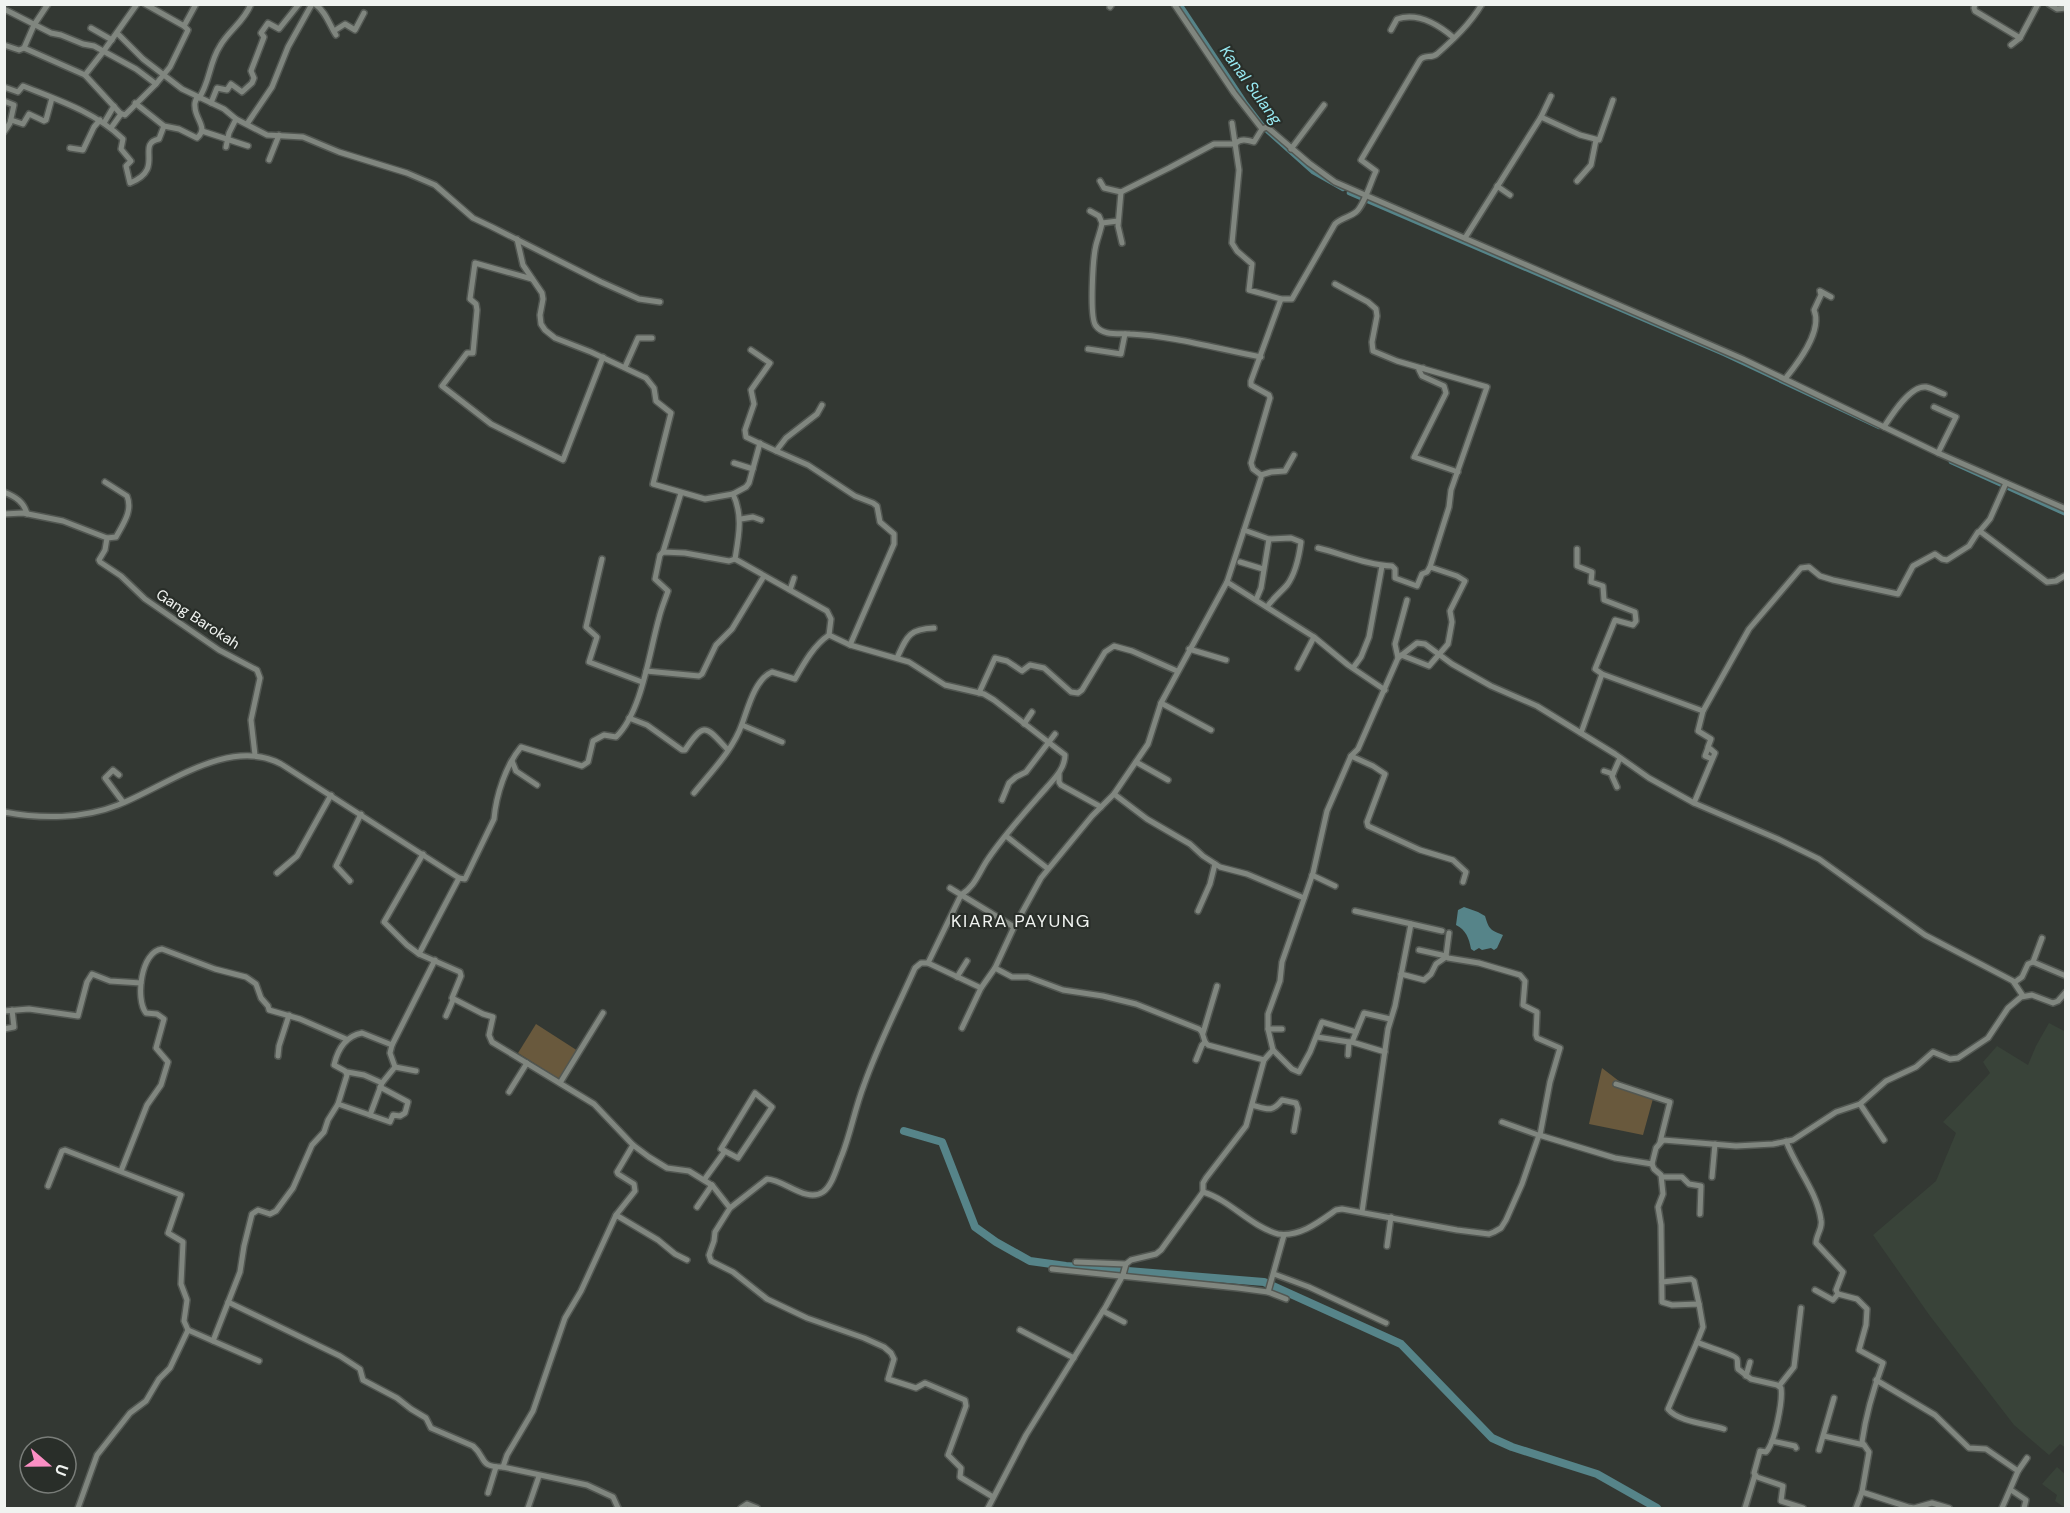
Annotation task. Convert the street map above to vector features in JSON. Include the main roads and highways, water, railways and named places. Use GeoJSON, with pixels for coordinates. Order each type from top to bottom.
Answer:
{"type":"FeatureCollection","features":[{"type":"Feature","properties":{"kind":"water"},"geometry":{"type":"Polygon","coordinates":[[[1464,907],[1485,916],[1491,928],[1503,935],[1497,948],[1482,950],[1479,948],[1474,951],[1471,949],[1466,935],[1456,925],[1458,910],[1464,907]]]}},
{"type":"Feature","properties":{"kind":"waterway","name":"Kanal Sulang"},"geometry":{"type":"LineString","coordinates":[[1180,4],[1267,131],[1313,172],[1343,189]]}},
{"type":"Feature","properties":{"kind":"waterway"},"geometry":{"type":"LineString","coordinates":[[1349,193],[1724,354],[1879,427]]}},
{"type":"Feature","properties":{"kind":"waterway"},"geometry":{"type":"LineString","coordinates":[[1951,462],[2066,514]]}},
{"type":"Feature","properties":{"kind":"waterway"},"geometry":{"type":"LineString","coordinates":[[904,1131],[942,1142],[975,1227],[1030,1261],[1264,1282],[1401,1344],[1492,1438],[1512,1447],[1597,1474],[1657,1508]]}},
{"type":"Feature","properties":{"kind":"district","name":"KIARA PAYUNG"},"geometry":{"type":"Point","coordinates":[1021,921]}}]}
